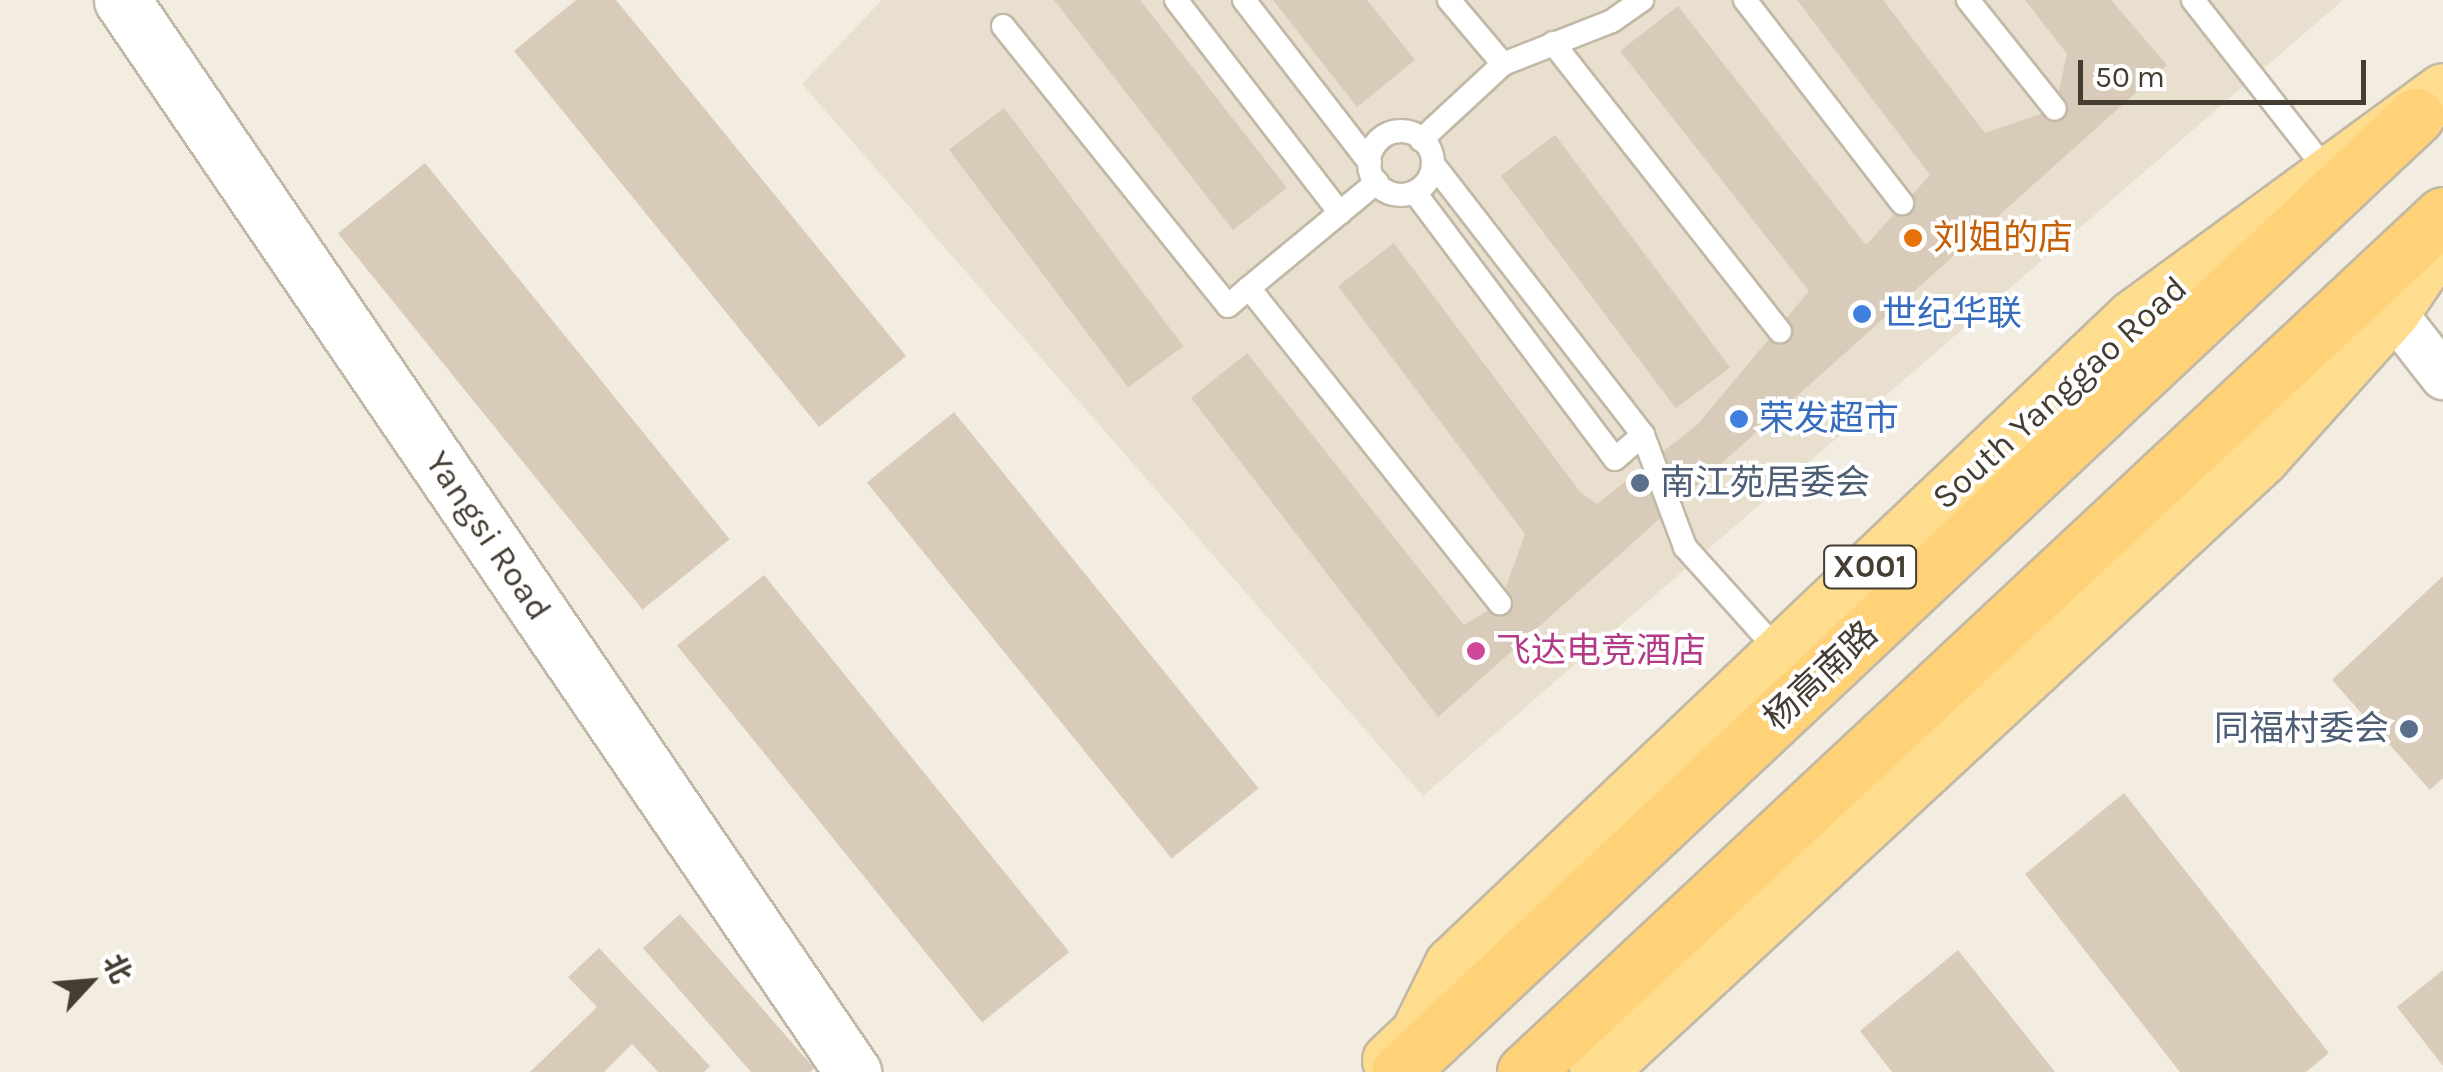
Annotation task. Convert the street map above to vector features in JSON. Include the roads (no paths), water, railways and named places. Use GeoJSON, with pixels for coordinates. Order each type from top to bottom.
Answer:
{"type":"FeatureCollection","features":[{"type":"Feature","properties":{"kind":"highway","name":"杨高南路"},"geometry":{"type":"LineString","coordinates":[[1399,1072],[2430,103]]}},
{"type":"Feature","properties":{"kind":"highway"},"geometry":{"type":"LineString","coordinates":[[1525,1072],[2226,422],[2443,215]]}},
{"type":"Feature","properties":{"kind":"main road","name":"South Yanggao Road"},"geometry":{"type":"LineString","coordinates":[[1377,1072],[1418,1034],[1452,965],[2133,318],[2327,171],[2430,103]]}},
{"type":"Feature","properties":{"kind":"main road"},"geometry":{"type":"LineString","coordinates":[[1597,1072],[2260,458],[2392,311],[2443,236]]}},
{"type":"Feature","properties":{"kind":"street","name":"Yangsi Road"},"geometry":{"type":"LineString","coordinates":[[122,0],[853,1072]]}},
{"type":"Feature","properties":{"kind":"street"},"geometry":{"type":"LineString","coordinates":[[2392,311],[2443,376]]}},
{"type":"Feature","properties":{"kind":"lane"},"geometry":{"type":"LineString","coordinates":[[1176,0],[1340,212]]}},
{"type":"Feature","properties":{"kind":"lane"},"geometry":{"type":"LineString","coordinates":[[1244,0],[1396,200],[1416,194],[1432,182],[1433,164]]}},
{"type":"Feature","properties":{"kind":"lane"},"geometry":{"type":"LineString","coordinates":[[1449,0],[1503,64]]}},
{"type":"Feature","properties":{"kind":"lane"},"geometry":{"type":"LineString","coordinates":[[1420,140],[1503,64],[1612,21],[1642,0]]}},
{"type":"Feature","properties":{"kind":"lane"},"geometry":{"type":"LineString","coordinates":[[1745,0],[1902,203]]}},
{"type":"Feature","properties":{"kind":"lane"},"geometry":{"type":"LineString","coordinates":[[1968,0],[2054,109]]}},
{"type":"Feature","properties":{"kind":"lane"},"geometry":{"type":"LineString","coordinates":[[2192,0],[2327,171]]}},
{"type":"Feature","properties":{"kind":"lane"},"geometry":{"type":"LineString","coordinates":[[1003,26],[1228,306],[1340,212],[1374,172],[1372,144],[1383,133],[1396,128],[1420,140],[1433,164],[1642,435],[1686,547],[1780,653]]}},
{"type":"Feature","properties":{"kind":"lane"},"geometry":{"type":"LineString","coordinates":[[1553,43],[1780,331]]}},
{"type":"Feature","properties":{"kind":"lane"},"geometry":{"type":"LineString","coordinates":[[1416,194],[1615,458],[1642,435]]}},
{"type":"Feature","properties":{"kind":"lane"},"geometry":{"type":"LineString","coordinates":[[1250,288],[1500,603]]}},
{"type":"Feature","properties":{"kind":"place","name":"刘姐的店"},"geometry":{"type":"Point","coordinates":[1913,238]}},
{"type":"Feature","properties":{"kind":"place","name":"世纪华联"},"geometry":{"type":"Point","coordinates":[1862,314]}},
{"type":"Feature","properties":{"kind":"place","name":"荣发超市"},"geometry":{"type":"Point","coordinates":[1739,419]}},
{"type":"Feature","properties":{"kind":"place","name":"南江苑居委会"},"geometry":{"type":"Point","coordinates":[1640,483]}},
{"type":"Feature","properties":{"kind":"place","name":"飞达电竞酒店"},"geometry":{"type":"Point","coordinates":[1476,651]}},
{"type":"Feature","properties":{"kind":"place","name":"同福村委会"},"geometry":{"type":"Point","coordinates":[2409,729]}}]}
